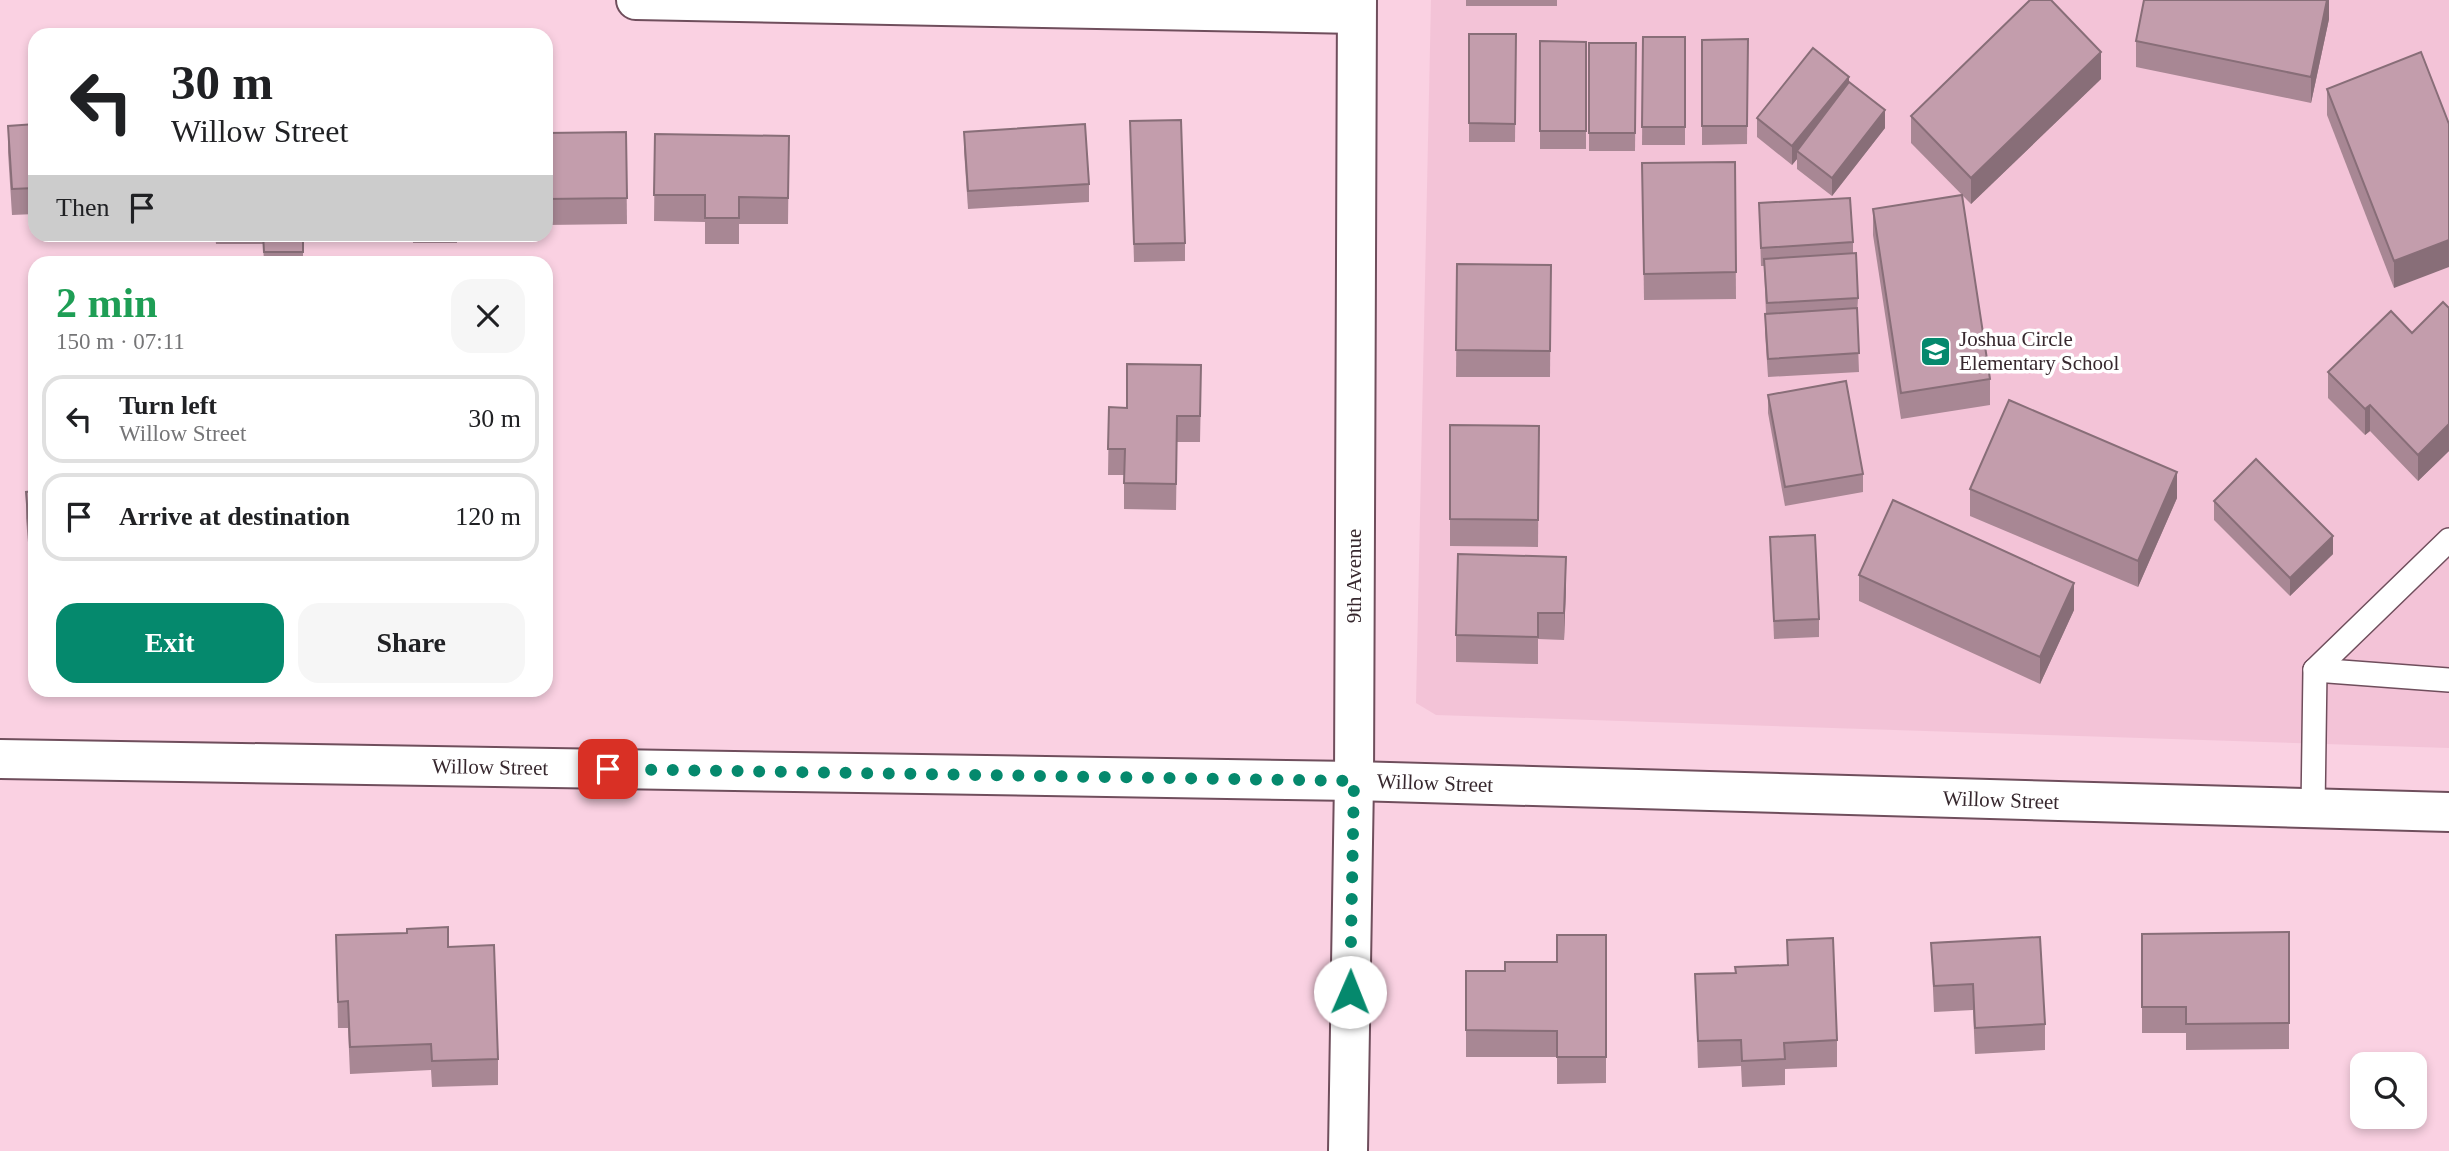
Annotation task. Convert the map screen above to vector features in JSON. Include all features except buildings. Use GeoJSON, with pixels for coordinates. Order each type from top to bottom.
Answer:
{"type":"FeatureCollection","features":[{"type":"Feature","properties":{"kind":"street"},"geometry":{"type":"LineString","coordinates":[[636,0],[1356,7]]}},
{"type":"Feature","properties":{"kind":"street","name":"9th Avenue"},"geometry":{"type":"LineString","coordinates":[[1348,1151],[1354,781],[1356,7]]}},
{"type":"Feature","properties":{"kind":"street","name":"Willow Street"},"geometry":{"type":"LineString","coordinates":[[0,759],[1354,781],[2449,812]]}},
{"type":"Feature","properties":{"kind":"lane"},"geometry":{"type":"LineString","coordinates":[[2313,809],[2315,670],[2449,540]]}},
{"type":"Feature","properties":{"kind":"lane"},"geometry":{"type":"LineString","coordinates":[[2315,670],[2449,680]]}},
{"type":"Feature","properties":{"kind":"shaded area","name":"Joshua Circle Elementary School"},"geometry":{"type":"Polygon","coordinates":[[[1431,0],[2449,0],[2449,748],[1436,715],[1416,703],[1431,0]]]}},
{"type":"Feature","properties":{"kind":"place","name":"Joshua Circle Elementary School"},"geometry":{"type":"Point","coordinates":[1936,351]}},
{"type":"Feature","properties":{"kind":"route"},"geometry":{"type":"LineString","coordinates":[[608,769],[1354,781],[1350,992]]}}]}
